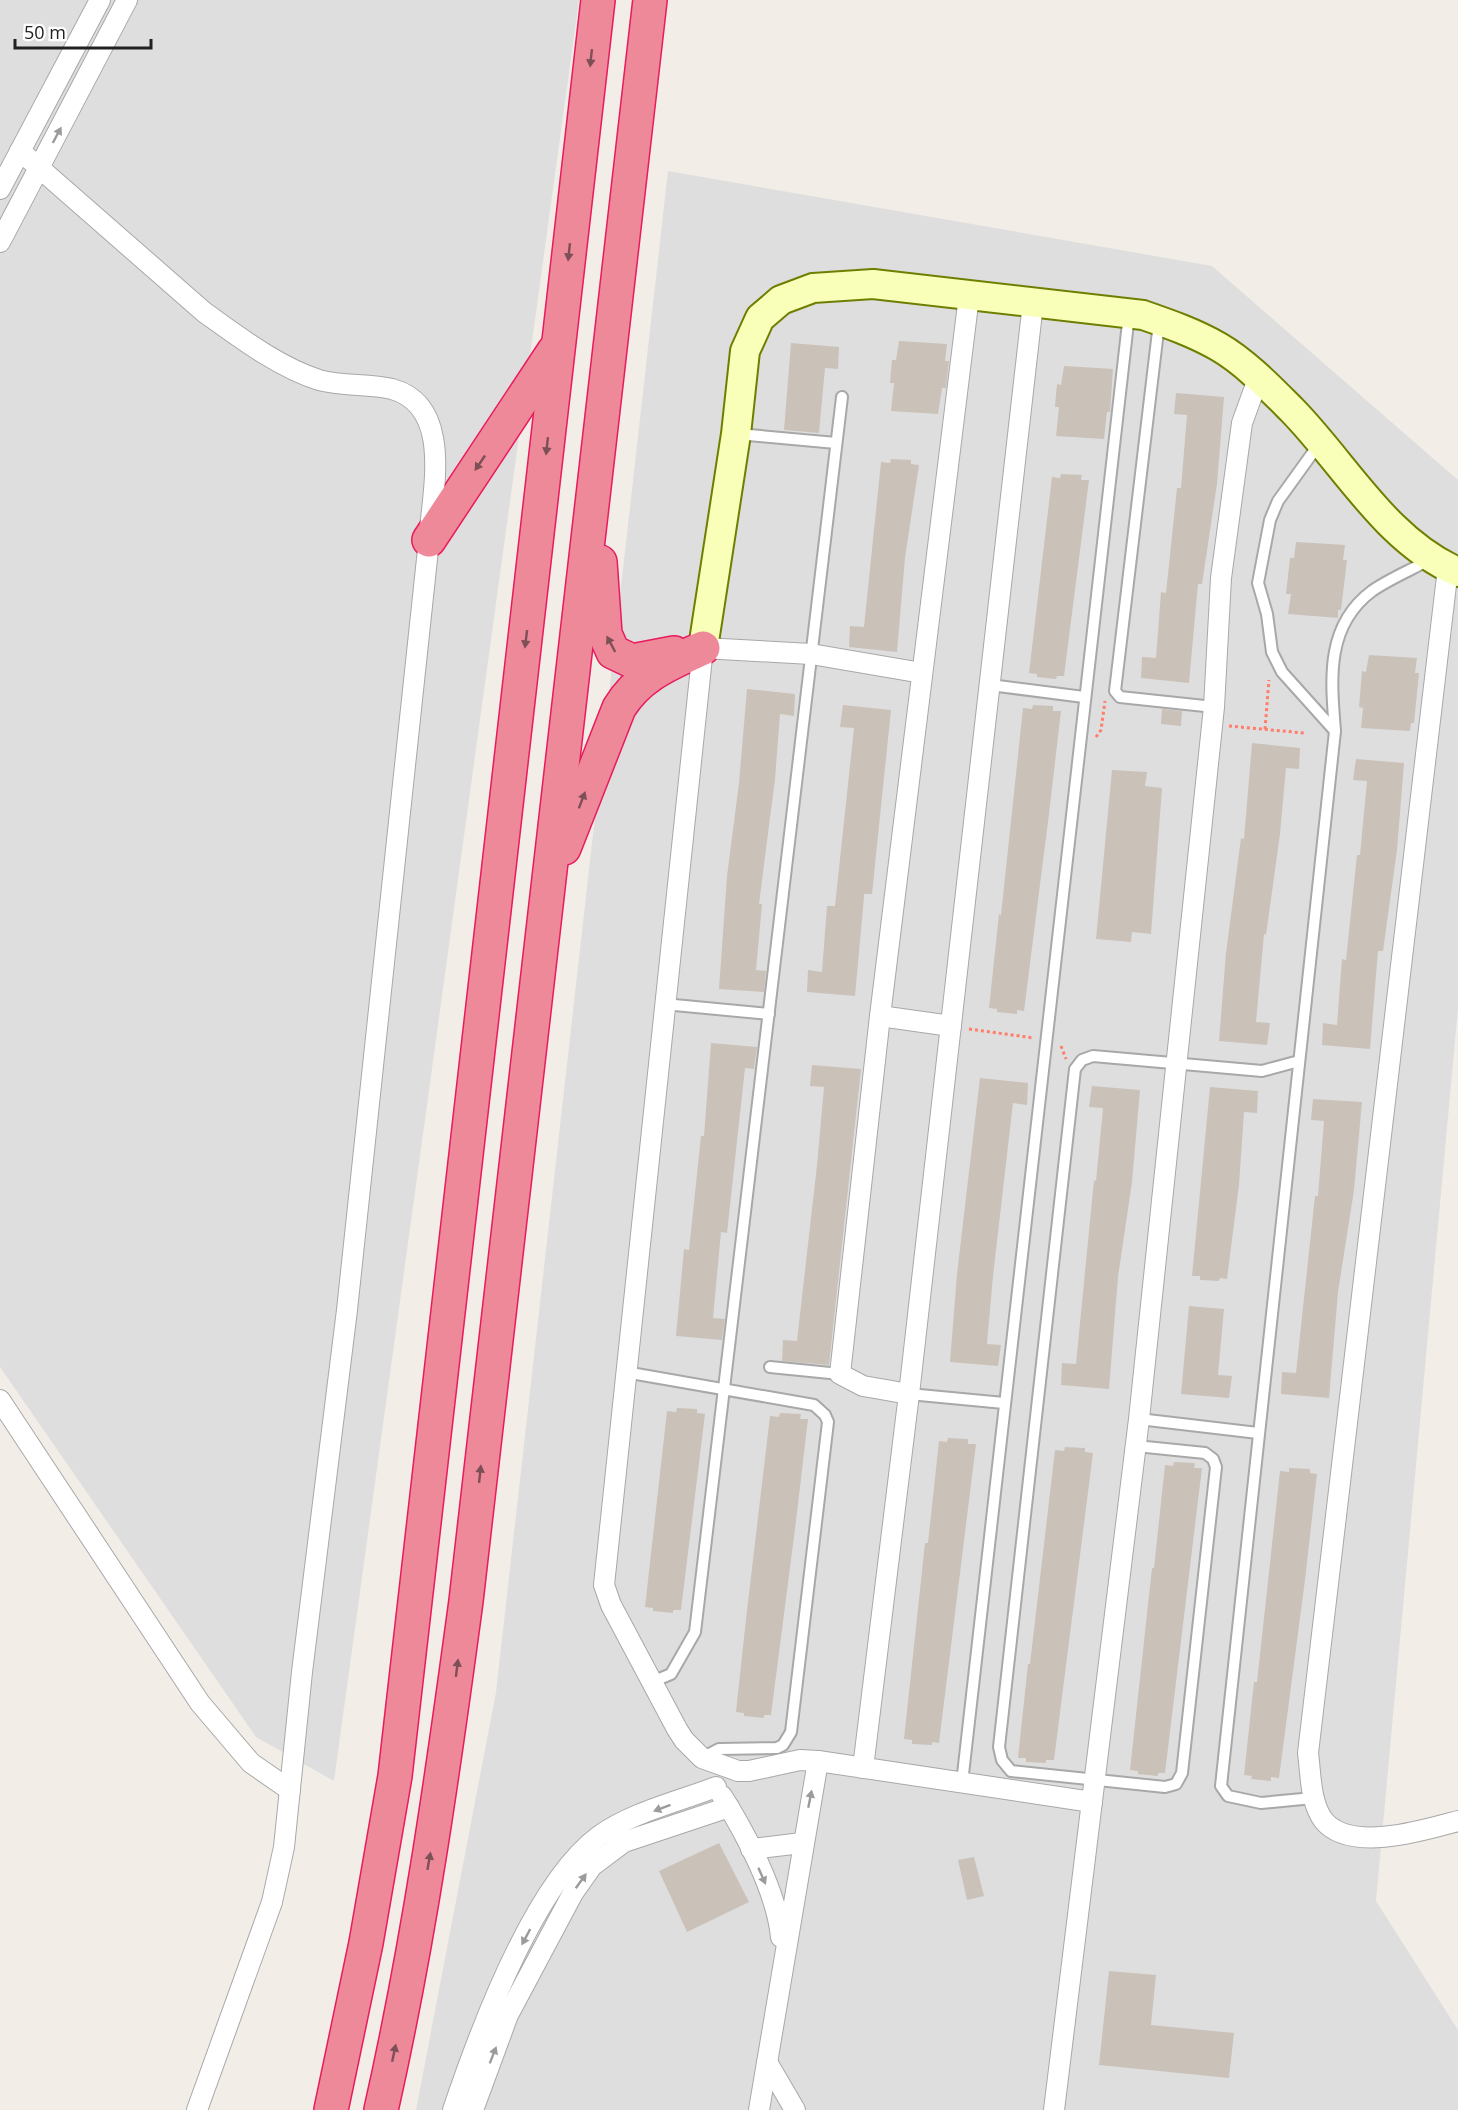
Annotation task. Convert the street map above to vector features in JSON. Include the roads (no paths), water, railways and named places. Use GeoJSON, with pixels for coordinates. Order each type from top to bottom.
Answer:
{"type":"FeatureCollection","features":[{"type":"Feature","properties":{"kind":"highway"},"geometry":{"type":"LineString","coordinates":[[331,2110],[366,1943],[394,1776],[598,0]]}},
{"type":"Feature","properties":{"kind":"highway"},"geometry":{"type":"LineString","coordinates":[[381,2110],[401,2021],[435,1828],[450,1723],[650,0]]}},
{"type":"Feature","properties":{"kind":"highway"},"geometry":{"type":"LineString","coordinates":[[429,540],[559,344]]}},
{"type":"Feature","properties":{"kind":"highway"},"geometry":{"type":"LineString","coordinates":[[595,482],[605,634],[613,652],[632,661],[703,648]]}},
{"type":"Feature","properties":{"kind":"highway"},"geometry":{"type":"LineString","coordinates":[[546,894],[619,708],[630,690],[653,671],[703,648]]}},
{"type":"Feature","properties":{"kind":"street"},"geometry":{"type":"LineString","coordinates":[[0,189],[100,0]]}},
{"type":"Feature","properties":{"kind":"street"},"geometry":{"type":"LineString","coordinates":[[0,242],[127,0]]}},
{"type":"Feature","properties":{"kind":"street"},"geometry":{"type":"LineString","coordinates":[[20,151],[204,312],[242,339],[316,379],[332,383],[392,389],[416,402],[425,413],[435,439],[429,540],[347,1310],[284,1847],[272,1902],[197,2110]]}},
{"type":"Feature","properties":{"kind":"street"},"geometry":{"type":"LineString","coordinates":[[783,1960],[779,1915],[750,1849],[698,1754],[677,1729],[611,1605],[604,1585],[703,648],[736,434],[745,351],[760,318],[781,300],[813,288],[873,284],[1129,313],[1159,321],[1221,348],[1292,410],[1407,540],[1447,566],[1308,1753],[1313,1798],[1324,1821],[1345,1834],[1382,1838],[1418,1832],[1458,1821]]}},
{"type":"Feature","properties":{"kind":"street"},"geometry":{"type":"LineString","coordinates":[[909,1394],[863,1386],[840,1374],[880,1016],[969,296]]}},
{"type":"Feature","properties":{"kind":"street"},"geometry":{"type":"LineString","coordinates":[[862,1768],[909,1394],[1033,303]]}},
{"type":"Feature","properties":{"kind":"street"},"geometry":{"type":"LineString","coordinates":[[1054,2110],[1139,1419],[1213,715],[1221,578],[1242,423],[1258,379]]}},
{"type":"Feature","properties":{"kind":"street"},"geometry":{"type":"LineString","coordinates":[[703,648],[811,654],[922,673]]}},
{"type":"Feature","properties":{"kind":"street"},"geometry":{"type":"LineString","coordinates":[[880,1016],[951,1026]]}},
{"type":"Feature","properties":{"kind":"street"},"geometry":{"type":"LineString","coordinates":[[0,1400],[200,1703],[251,1763],[290,1790]]}},
{"type":"Feature","properties":{"kind":"street"},"geometry":{"type":"LineString","coordinates":[[698,1754],[738,1771],[762,1769],[800,1760],[818,1761],[1092,1802]]}},
{"type":"Feature","properties":{"kind":"street"},"geometry":{"type":"LineString","coordinates":[[759,2110],[802,1843],[818,1761]]}},
{"type":"Feature","properties":{"kind":"street"},"geometry":{"type":"LineString","coordinates":[[453,2110],[496,1996],[535,1920],[575,1858],[615,1826],[716,1787]]}},
{"type":"Feature","properties":{"kind":"street"},"geometry":{"type":"LineString","coordinates":[[473,2110],[508,2015],[573,1893],[592,1866],[624,1842],[729,1807]]}},
{"type":"Feature","properties":{"kind":"street"},"geometry":{"type":"LineString","coordinates":[[750,1849],[802,1843]]}},
{"type":"Feature","properties":{"kind":"street"},"geometry":{"type":"LineString","coordinates":[[767,2062],[795,2110]]}},
{"type":"Feature","properties":{"kind":"lane"},"geometry":{"type":"LineString","coordinates":[[962,1784],[1129,313]]}},
{"type":"Feature","properties":{"kind":"lane"},"geometry":{"type":"LineString","coordinates":[[1159,321],[1114,677],[1115,691],[1120,698],[1213,715]]}},
{"type":"Feature","properties":{"kind":"lane"},"geometry":{"type":"LineString","coordinates":[[652,1682],[671,1674],[695,1632],[842,397]]}},
{"type":"Feature","properties":{"kind":"lane"},"geometry":{"type":"LineString","coordinates":[[736,434],[836,443]]}},
{"type":"Feature","properties":{"kind":"lane"},"geometry":{"type":"LineString","coordinates":[[1320,442],[1278,501],[1270,520],[1258,583],[1267,614],[1272,652],[1282,672],[1335,731]]}},
{"type":"Feature","properties":{"kind":"lane"},"geometry":{"type":"LineString","coordinates":[[1313,1798],[1262,1803],[1228,1796],[1221,1786],[1335,731],[1331,679],[1334,647],[1349,617],[1371,592],[1447,566]]}},
{"type":"Feature","properties":{"kind":"lane"},"geometry":{"type":"LineString","coordinates":[[990,685],[1084,697]]}},
{"type":"Feature","properties":{"kind":"lane"},"geometry":{"type":"LineString","coordinates":[[664,1004],[769,1014]]}},
{"type":"Feature","properties":{"kind":"lane"},"geometry":{"type":"LineString","coordinates":[[1136,1446],[1205,1453],[1213,1459],[1216,1467],[1182,1773],[1176,1784],[1165,1787],[1011,1770],[1002,1760],[999,1747],[1075,1069],[1082,1060],[1093,1056],[1262,1071],[1299,1061]]}},
{"type":"Feature","properties":{"kind":"lane"},"geometry":{"type":"LineString","coordinates":[[770,1367],[840,1374]]}},
{"type":"Feature","properties":{"kind":"lane"},"geometry":{"type":"LineString","coordinates":[[625,1372],[814,1406],[825,1415],[829,1429],[789,1739],[777,1748],[718,1749],[698,1754]]}},
{"type":"Feature","properties":{"kind":"lane"},"geometry":{"type":"LineString","coordinates":[[909,1394],[1004,1403]]}},
{"type":"Feature","properties":{"kind":"lane"},"geometry":{"type":"LineString","coordinates":[[1139,1419],[1258,1433]]}}]}
